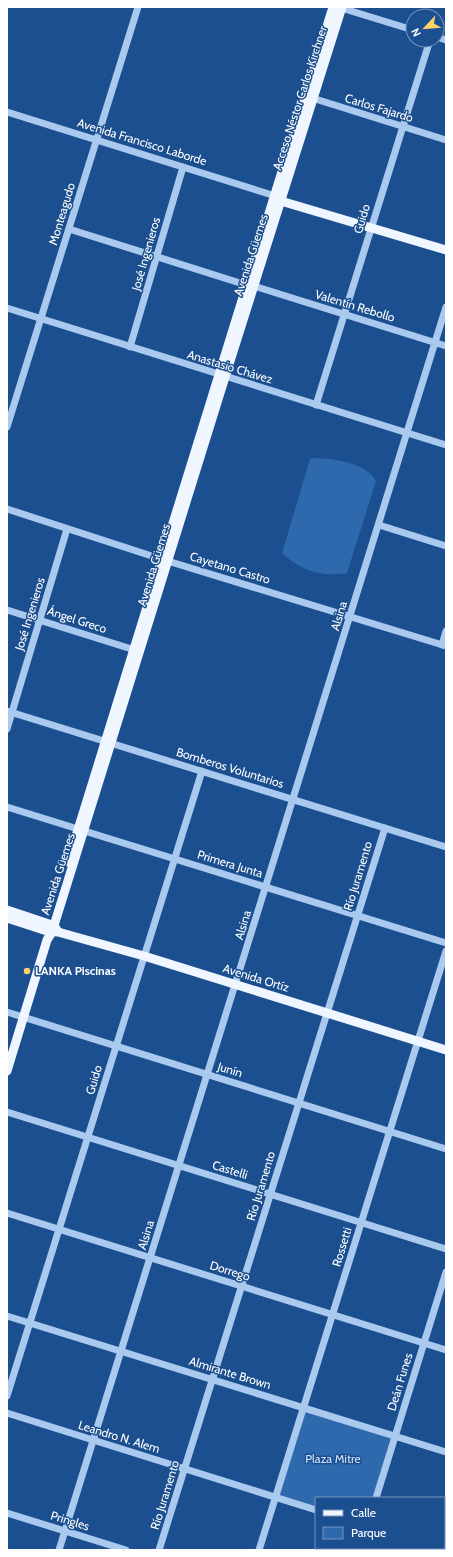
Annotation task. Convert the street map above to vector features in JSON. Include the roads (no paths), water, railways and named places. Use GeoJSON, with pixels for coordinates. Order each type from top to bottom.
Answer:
{"type":"FeatureCollection","features":[{"type":"Feature","properties":{"kind":"main road","name":"Acceso Néstor Carlos Kirchner"},"geometry":{"type":"LineString","coordinates":[[276,197],[339,7]]}},
{"type":"Feature","properties":{"kind":"main road","name":"Avenida Francisco Laborde"},"geometry":{"type":"LineString","coordinates":[[276,197],[372,225],[446,244]]}},
{"type":"Feature","properties":{"kind":"main road","name":"Avenida Güemes"},"geometry":{"type":"LineString","coordinates":[[7,1071],[276,197]]}},
{"type":"Feature","properties":{"kind":"main road","name":"Avenida Francisco Laborde"},"geometry":{"type":"LineString","coordinates":[[372,225],[446,250]]}},
{"type":"Feature","properties":{"kind":"main road","name":"Avenida Ortíz"},"geometry":{"type":"LineString","coordinates":[[7,910],[51,930]]}},
{"type":"Feature","properties":{"kind":"main road","name":"Avenida Ortíz"},"geometry":{"type":"LineString","coordinates":[[7,918],[144,956],[446,1050]]}},
{"type":"Feature","properties":{"kind":"street","name":"Monteagudo"},"geometry":{"type":"LineString","coordinates":[[7,427],[10,408],[41,319],[138,7]]}},
{"type":"Feature","properties":{"kind":"street"},"geometry":{"type":"LineString","coordinates":[[339,7],[405,28]]}},
{"type":"Feature","properties":{"kind":"street","name":"Guido"},"geometry":{"type":"LineString","coordinates":[[316,405],[428,48]]}},
{"type":"Feature","properties":{"kind":"street","name":"Carlos Fajardo"},"geometry":{"type":"LineString","coordinates":[[310,97],[446,140]]}},
{"type":"Feature","properties":{"kind":"street","name":"Avenida Francisco Laborde"},"geometry":{"type":"LineString","coordinates":[[7,112],[276,197]]}},
{"type":"Feature","properties":{"kind":"street","name":"José Ingenieros"},"geometry":{"type":"LineString","coordinates":[[130,347],[183,167]]}},
{"type":"Feature","properties":{"kind":"street"},"geometry":{"type":"LineString","coordinates":[[68,229],[240,283]]}},
{"type":"Feature","properties":{"kind":"street","name":"Valentín Rebollo"},"geometry":{"type":"LineString","coordinates":[[257,287],[446,346]]}},
{"type":"Feature","properties":{"kind":"street","name":"Alsina"},"geometry":{"type":"LineString","coordinates":[[59,1550],[446,307]]}},
{"type":"Feature","properties":{"kind":"street","name":"Anastasio Chávez"},"geometry":{"type":"LineString","coordinates":[[7,308],[446,445]]}},
{"type":"Feature","properties":{"kind":"street","name":"Cayetano Castro"},"geometry":{"type":"LineString","coordinates":[[7,509],[164,560],[444,645]]}},
{"type":"Feature","properties":{"kind":"street"},"geometry":{"type":"LineString","coordinates":[[379,524],[446,546]]}},
{"type":"Feature","properties":{"kind":"street","name":"José Ingenieros"},"geometry":{"type":"LineString","coordinates":[[7,729],[10,712],[67,529]]}},
{"type":"Feature","properties":{"kind":"street","name":"Ángel Greco"},"geometry":{"type":"LineString","coordinates":[[7,610],[137,651]]}},
{"type":"Feature","properties":{"kind":"street"},"geometry":{"type":"LineString","coordinates":[[444,645],[446,631]]}},
{"type":"Feature","properties":{"kind":"street","name":"Bomberos Voluntarios"},"geometry":{"type":"LineString","coordinates":[[10,712],[446,847]]}},
{"type":"Feature","properties":{"kind":"street","name":"Guido"},"geometry":{"type":"LineString","coordinates":[[7,1396],[202,771]]}},
{"type":"Feature","properties":{"kind":"street","name":"Primera Junta"},"geometry":{"type":"LineString","coordinates":[[7,807],[446,943]]}},
{"type":"Feature","properties":{"kind":"street","name":"Río Juramento"},"geometry":{"type":"LineString","coordinates":[[159,1550],[385,828]]}},
{"type":"Feature","properties":{"kind":"street","name":"Rossetti"},"geometry":{"type":"LineString","coordinates":[[259,1550],[446,952]]}},
{"type":"Feature","properties":{"kind":"street","name":"Junín"},"geometry":{"type":"LineString","coordinates":[[7,1012],[446,1149]]}},
{"type":"Feature","properties":{"kind":"street","name":"Castelli"},"geometry":{"type":"LineString","coordinates":[[7,1112],[446,1249]]}},
{"type":"Feature","properties":{"kind":"street","name":"Dorrego"},"geometry":{"type":"LineString","coordinates":[[7,1213],[446,1350]]}},
{"type":"Feature","properties":{"kind":"street","name":"Deán Funes"},"geometry":{"type":"LineString","coordinates":[[376,1497],[446,1272]]}},
{"type":"Feature","properties":{"kind":"street","name":"Almirante Brown"},"geometry":{"type":"LineString","coordinates":[[7,1316],[446,1452]]}},
{"type":"Feature","properties":{"kind":"street","name":"Leandro N. Alem"},"geometry":{"type":"LineString","coordinates":[[7,1413],[315,1510]]}},
{"type":"Feature","properties":{"kind":"street","name":"Pringles"},"geometry":{"type":"LineString","coordinates":[[7,1513],[126,1550]]}},
{"type":"Feature","properties":{"kind":"place","name":"LANKA Piscinas"},"geometry":{"type":"Point","coordinates":[27,971]}},
{"type":"Feature","properties":{"kind":"park label","name":"Plaza Mitre"},"geometry":{"type":"Point","coordinates":[333,1459]}}]}
